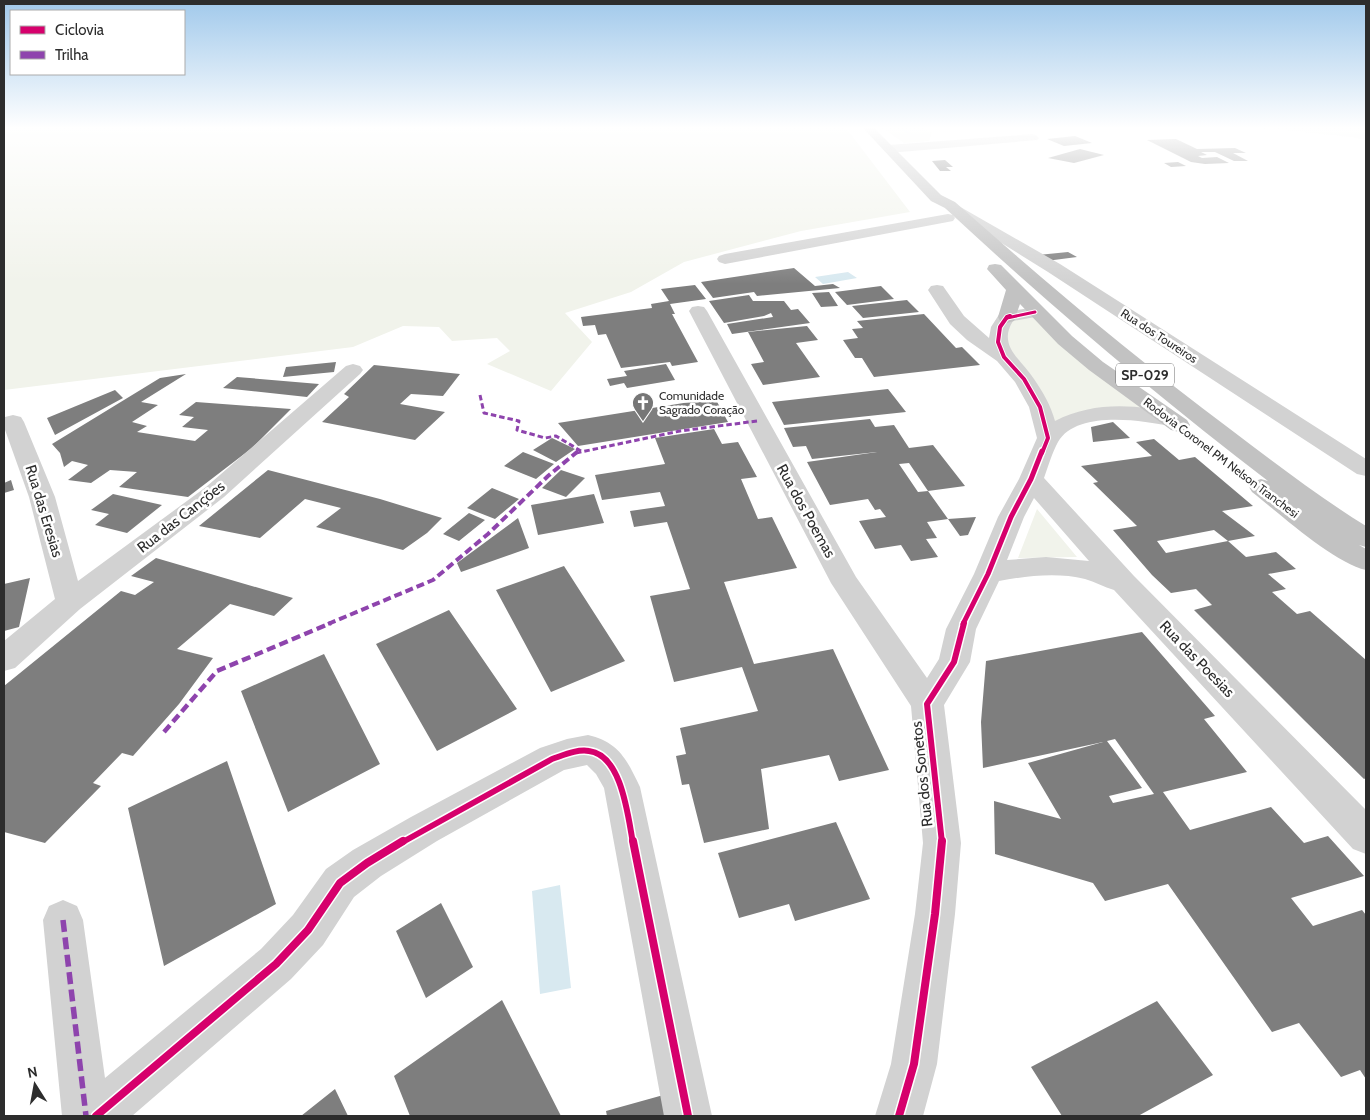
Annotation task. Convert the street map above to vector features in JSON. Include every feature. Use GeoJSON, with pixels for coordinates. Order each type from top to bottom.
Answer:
{"type":"FeatureCollection","features":[{"type":"Feature","properties":{"kind":"highway","name":"Rodovia Coronel PM Nelson Tranchesi"},"geometry":{"type":"LineString","coordinates":[[919,180],[1035,312],[1096,366],[1312,526],[1366,561]]}},
{"type":"Feature","properties":{"kind":"highway","name":"Rodovia Coronel PM Nelson Tranchesi"},"geometry":{"type":"LineString","coordinates":[[944,207],[1159,387],[1286,483],[1366,538]]}},
{"type":"Feature","properties":{"kind":"highway"},"geometry":{"type":"LineString","coordinates":[[1007,317],[1015,290]]}},
{"type":"Feature","properties":{"kind":"highway"},"geometry":{"type":"LineString","coordinates":[[1035,312],[1063,321],[1159,387]]}},
{"type":"Feature","properties":{"kind":"street"},"geometry":{"type":"LineString","coordinates":[[725,259],[944,207]]}},
{"type":"Feature","properties":{"kind":"street","name":"Rua dos Toureiros"},"geometry":{"type":"LineString","coordinates":[[944,207],[1054,268],[1366,469]]}},
{"type":"Feature","properties":{"kind":"street"},"geometry":{"type":"LineString","coordinates":[[937,290],[942,303],[959,324],[1004,357],[1024,379],[1040,407],[1048,438],[1067,424],[1094,415],[1136,413],[1170,419]]}},
{"type":"Feature","properties":{"kind":"street","name":"Rua dos Poemas"},"geometry":{"type":"LineString","coordinates":[[698,311],[845,583],[927,704]]}},
{"type":"Feature","properties":{"kind":"street"},"geometry":{"type":"LineString","coordinates":[[1004,357],[998,342],[1000,327],[1007,317],[1035,312]]}},
{"type":"Feature","properties":{"kind":"street","name":"Rua das Canções"},"geometry":{"type":"LineString","coordinates":[[4,659],[70,602],[215,492],[353,370]]}},
{"type":"Feature","properties":{"kind":"street","name":"Rua das Eresias"},"geometry":{"type":"LineString","coordinates":[[13,422],[42,497],[70,602]]}},
{"type":"Feature","properties":{"kind":"street","name":"Rua dos Sonetos"},"geometry":{"type":"LineString","coordinates":[[898,1116],[914,1064],[935,914],[942,843],[927,704],[954,662],[961,629],[988,574],[1011,517],[1048,438]]}},
{"type":"Feature","properties":{"kind":"street","name":"Rua das Poesias"},"geometry":{"type":"LineString","coordinates":[[1030,479],[1124,583],[1366,836]]}},
{"type":"Feature","properties":{"kind":"street"},"geometry":{"type":"LineString","coordinates":[[988,574],[1016,568],[1048,566],[1082,569],[1124,583]]}},
{"type":"Feature","properties":{"kind":"street"},"geometry":{"type":"LineString","coordinates":[[96,1116],[276,964],[308,930],[340,883],[367,863],[424,829],[552,759],[572,751],[585,750],[596,751],[604,756],[613,768],[622,787],[688,1116]]}},
{"type":"Feature","properties":{"kind":"street"},"geometry":{"type":"LineString","coordinates":[[64,920],[86,1116]]}},
{"type":"Feature","properties":{"kind":"shaded area"},"geometry":{"type":"Polygon","coordinates":[[[4,180],[886,180],[910,212],[801,231],[684,262],[631,292],[565,313],[592,342],[551,391],[487,364],[510,351],[497,338],[452,341],[439,327],[403,326],[353,347],[4,390],[4,180]]]}},
{"type":"Feature","properties":{"kind":"shaded area"},"geometry":{"type":"Polygon","coordinates":[[[848,272],[857,278],[823,284],[815,277],[848,272]]]}},
{"type":"Feature","properties":{"kind":"shaded area"},"geometry":{"type":"Polygon","coordinates":[[[1035,312],[1170,419],[1094,415],[1048,438],[1000,327],[1007,317],[1035,312]]]}},
{"type":"Feature","properties":{"kind":"shaded area"},"geometry":{"type":"Polygon","coordinates":[[[1037,509],[1077,557],[1018,558],[1037,509]]]}},
{"type":"Feature","properties":{"kind":"shaded area"},"geometry":{"type":"Polygon","coordinates":[[[560,885],[571,988],[540,994],[532,891],[560,885]]]}},
{"type":"Feature","properties":{"kind":"building"},"geometry":{"type":"Polygon","coordinates":[[[1068,252],[1077,257],[1046,261],[1038,255],[1068,252]]]}},
{"type":"Feature","properties":{"kind":"building"},"geometry":{"type":"Polygon","coordinates":[[[794,268],[815,286],[833,284],[840,288],[757,296],[754,292],[713,298],[701,282],[794,268]]]}},
{"type":"Feature","properties":{"kind":"building"},"geometry":{"type":"Polygon","coordinates":[[[695,285],[706,299],[670,304],[675,314],[672,314],[698,362],[672,366],[670,362],[621,368],[606,334],[598,335],[595,325],[583,326],[581,317],[652,308],[651,304],[669,301],[661,289],[695,285]]]}},
{"type":"Feature","properties":{"kind":"building"},"geometry":{"type":"Polygon","coordinates":[[[881,286],[894,299],[847,305],[835,292],[881,286]]]}},
{"type":"Feature","properties":{"kind":"building"},"geometry":{"type":"Polygon","coordinates":[[[829,292],[838,306],[821,307],[812,293],[829,292]]]}},
{"type":"Feature","properties":{"kind":"building"},"geometry":{"type":"Polygon","coordinates":[[[749,295],[753,301],[784,301],[791,310],[798,309],[810,323],[732,334],[727,324],[773,317],[771,313],[724,323],[709,301],[749,295]]]}},
{"type":"Feature","properties":{"kind":"building"},"geometry":{"type":"Polygon","coordinates":[[[907,300],[919,312],[863,318],[852,306],[907,300]]]}},
{"type":"Feature","properties":{"kind":"building"},"geometry":{"type":"Polygon","coordinates":[[[924,314],[956,348],[962,347],[980,365],[874,377],[862,358],[855,358],[843,340],[858,338],[852,329],[863,328],[857,321],[924,314]]]}},
{"type":"Feature","properties":{"kind":"building"},"geometry":{"type":"Polygon","coordinates":[[[807,326],[818,340],[796,343],[820,377],[763,385],[751,364],[764,362],[748,332],[807,326]]]}},
{"type":"Feature","properties":{"kind":"building"},"geometry":{"type":"Polygon","coordinates":[[[336,362],[334,372],[283,377],[286,367],[336,362]]]}},
{"type":"Feature","properties":{"kind":"building"},"geometry":{"type":"Polygon","coordinates":[[[666,364],[675,380],[627,388],[624,383],[610,386],[607,379],[627,376],[624,371],[666,364]]]}},
{"type":"Feature","properties":{"kind":"building"},"geometry":{"type":"Polygon","coordinates":[[[374,365],[460,374],[443,396],[411,394],[400,404],[445,412],[415,440],[322,422],[349,397],[344,394],[374,365]]]}},
{"type":"Feature","properties":{"kind":"building"},"geometry":{"type":"Polygon","coordinates":[[[186,374],[141,402],[158,405],[132,422],[147,426],[137,432],[195,441],[208,430],[182,427],[194,417],[179,415],[196,402],[291,409],[252,448],[188,497],[119,487],[137,472],[110,470],[91,483],[68,480],[88,465],[72,461],[64,467],[60,453],[52,444],[160,378],[186,374]]]}},
{"type":"Feature","properties":{"kind":"building"},"geometry":{"type":"Polygon","coordinates":[[[237,377],[319,384],[307,397],[223,388],[237,377]]]}},
{"type":"Feature","properties":{"kind":"building"},"geometry":{"type":"Polygon","coordinates":[[[888,389],[906,412],[784,425],[772,402],[888,389]]]}},
{"type":"Feature","properties":{"kind":"building"},"geometry":{"type":"Polygon","coordinates":[[[115,390],[123,398],[55,435],[47,418],[115,390]]]}},
{"type":"Feature","properties":{"kind":"building","name":"Comunidade Sagrado Coração"},"geometry":{"type":"Polygon","coordinates":[[[715,398],[728,422],[578,446],[558,423],[715,398]]]}},
{"type":"Feature","properties":{"kind":"building"},"geometry":{"type":"Polygon","coordinates":[[[870,419],[875,427],[894,425],[909,448],[933,445],[965,486],[928,491],[948,519],[927,522],[937,538],[926,539],[938,557],[911,561],[901,545],[875,549],[859,521],[886,517],[880,509],[875,510],[868,499],[830,505],[807,462],[877,452],[812,459],[806,446],[793,447],[784,428],[870,419]],[[909,463],[899,464],[918,492],[928,491],[909,463]]]}},
{"type":"Feature","properties":{"kind":"building"},"geometry":{"type":"Polygon","coordinates":[[[1113,422],[1130,438],[1093,442],[1091,427],[1113,422]]]}},
{"type":"Feature","properties":{"kind":"building"},"geometry":{"type":"Polygon","coordinates":[[[714,429],[722,444],[738,442],[757,477],[741,479],[758,519],[772,517],[797,568],[724,582],[754,664],[833,649],[889,770],[839,781],[829,755],[761,769],[769,829],[704,843],[689,784],[682,785],[676,756],[686,754],[680,728],[758,711],[742,667],[674,682],[650,596],[690,589],[667,522],[634,527],[630,511],[665,506],[660,492],[602,500],[595,475],[665,464],[655,438],[714,429]]]}},
{"type":"Feature","properties":{"kind":"building"},"geometry":{"type":"Polygon","coordinates":[[[552,438],[575,449],[556,462],[533,450],[552,438]]]}},
{"type":"Feature","properties":{"kind":"building"},"geometry":{"type":"Polygon","coordinates":[[[1154,439],[1179,460],[1195,457],[1253,506],[1222,511],[1255,536],[1228,541],[1246,557],[1276,552],[1296,569],[1268,574],[1286,589],[1272,592],[1297,614],[1310,611],[1366,660],[1366,778],[1364,779],[1194,610],[1212,605],[1196,589],[1171,593],[1152,575],[1113,530],[1137,526],[1093,483],[1098,482],[1081,466],[1152,456],[1136,442],[1154,439]],[[1214,530],[1157,541],[1166,553],[1228,541],[1214,530]]]}},
{"type":"Feature","properties":{"kind":"building"},"geometry":{"type":"Polygon","coordinates":[[[523,452],[554,464],[536,479],[504,466],[523,452]]]}},
{"type":"Feature","properties":{"kind":"building"},"geometry":{"type":"Polygon","coordinates":[[[268,470],[380,499],[442,518],[427,533],[403,550],[316,527],[341,508],[305,499],[260,538],[199,526],[268,470]]]}},
{"type":"Feature","properties":{"kind":"building"},"geometry":{"type":"Polygon","coordinates":[[[561,470],[585,478],[566,497],[542,488],[561,470]]]}},
{"type":"Feature","properties":{"kind":"building"},"geometry":{"type":"Polygon","coordinates":[[[11,480],[14,490],[4,493],[4,483],[11,480]]]}},
{"type":"Feature","properties":{"kind":"building"},"geometry":{"type":"Polygon","coordinates":[[[492,488],[519,499],[495,519],[467,508],[492,488]]]}},
{"type":"Feature","properties":{"kind":"building"},"geometry":{"type":"Polygon","coordinates":[[[113,494],[162,505],[127,533],[95,525],[109,514],[91,510],[113,494]]]}},
{"type":"Feature","properties":{"kind":"building"},"geometry":{"type":"Polygon","coordinates":[[[594,494],[604,523],[538,535],[531,505],[594,494]]]}},
{"type":"Feature","properties":{"kind":"building"},"geometry":{"type":"Polygon","coordinates":[[[469,513],[485,520],[459,541],[443,534],[469,513]]]}},
{"type":"Feature","properties":{"kind":"building"},"geometry":{"type":"Polygon","coordinates":[[[976,517],[968,535],[960,536],[948,519],[976,517]]]}},
{"type":"Feature","properties":{"kind":"building"},"geometry":{"type":"Polygon","coordinates":[[[518,518],[529,548],[461,572],[457,563],[518,518]]]}},
{"type":"Feature","properties":{"kind":"building"},"geometry":{"type":"Polygon","coordinates":[[[156,558],[293,598],[274,616],[230,604],[177,649],[213,658],[179,704],[133,756],[122,753],[93,783],[101,786],[45,843],[4,832],[4,686],[121,591],[135,595],[154,582],[131,576],[156,558]]]}},
{"type":"Feature","properties":{"kind":"building"},"geometry":{"type":"Polygon","coordinates":[[[564,566],[625,661],[551,692],[496,590],[564,566]]]}},
{"type":"Feature","properties":{"kind":"building"},"geometry":{"type":"Polygon","coordinates":[[[30,578],[19,627],[4,631],[4,584],[30,578]]]}},
{"type":"Feature","properties":{"kind":"building"},"geometry":{"type":"Polygon","coordinates":[[[449,610],[517,709],[437,751],[376,644],[449,610]]]}},
{"type":"Feature","properties":{"kind":"building"},"geometry":{"type":"Polygon","coordinates":[[[1142,632],[1215,716],[1204,719],[1247,772],[1163,792],[1190,830],[1271,807],[1304,843],[1328,836],[1364,876],[1291,898],[1313,926],[1362,910],[1366,915],[1366,1079],[1360,1070],[1341,1077],[1299,1023],[1272,1032],[1168,884],[1105,901],[1093,883],[995,854],[994,801],[1061,819],[1028,763],[1103,742],[983,768],[981,722],[986,661],[1142,632]],[[1115,739],[1107,741],[1142,788],[1109,796],[1113,803],[1154,794],[1115,739]]]}},
{"type":"Feature","properties":{"kind":"building"},"geometry":{"type":"Polygon","coordinates":[[[324,654],[380,764],[288,812],[241,691],[324,654]]]}},
{"type":"Feature","properties":{"kind":"building"},"geometry":{"type":"Polygon","coordinates":[[[227,761],[276,904],[164,966],[128,808],[227,761]]]}},
{"type":"Feature","properties":{"kind":"building"},"geometry":{"type":"Polygon","coordinates":[[[836,822],[870,899],[795,921],[789,904],[739,918],[718,853],[836,822]]]}},
{"type":"Feature","properties":{"kind":"building"},"geometry":{"type":"Polygon","coordinates":[[[441,903],[473,967],[426,998],[396,931],[441,903]]]}},
{"type":"Feature","properties":{"kind":"building"},"geometry":{"type":"Polygon","coordinates":[[[502,1000],[561,1116],[410,1116],[394,1076],[502,1000]]]}},
{"type":"Feature","properties":{"kind":"building"},"geometry":{"type":"Polygon","coordinates":[[[1157,1001],[1213,1075],[1138,1116],[1062,1116],[1031,1067],[1157,1001]]]}},
{"type":"Feature","properties":{"kind":"building"},"geometry":{"type":"Polygon","coordinates":[[[335,1089],[348,1116],[301,1116],[335,1089]]]}},
{"type":"Feature","properties":{"kind":"building"},"geometry":{"type":"Polygon","coordinates":[[[667,1094],[672,1116],[607,1116],[606,1111],[667,1094]]]}},
{"type":"Feature","properties":{"kind":"marked path"},"geometry":{"type":"LineString","coordinates":[[480,395],[484,413],[519,421],[517,430],[545,438],[556,436],[581,451]]}},
{"type":"Feature","properties":{"kind":"marked path"},"geometry":{"type":"LineString","coordinates":[[164,732],[217,671],[433,580],[488,534],[548,476],[577,452],[680,431],[757,421]]}},
{"type":"Feature","properties":{"kind":"marked path"},"geometry":{"type":"LineString","coordinates":[[63,920],[86,1116]]}},
{"type":"Feature","properties":{"kind":"cycle path"},"geometry":{"type":"LineString","coordinates":[[899,1116],[914,1064],[935,914],[942,843],[927,704],[954,662],[961,629],[988,574],[1011,517],[1031,479],[1048,438],[1040,407],[1024,379],[1004,357],[998,342],[1000,327],[1007,317],[1035,312]]}},
{"type":"Feature","properties":{"kind":"cycle path"},"geometry":{"type":"LineString","coordinates":[[96,1116],[276,964],[308,930],[340,883],[367,863],[424,829],[552,759],[588,750],[602,756],[609,764],[622,787],[688,1116]]}},
{"type":"Feature","properties":{"kind":"place","name":"Comunidade Sagrado Coração"},"geometry":{"type":"Point","coordinates":[643,422]}}]}
